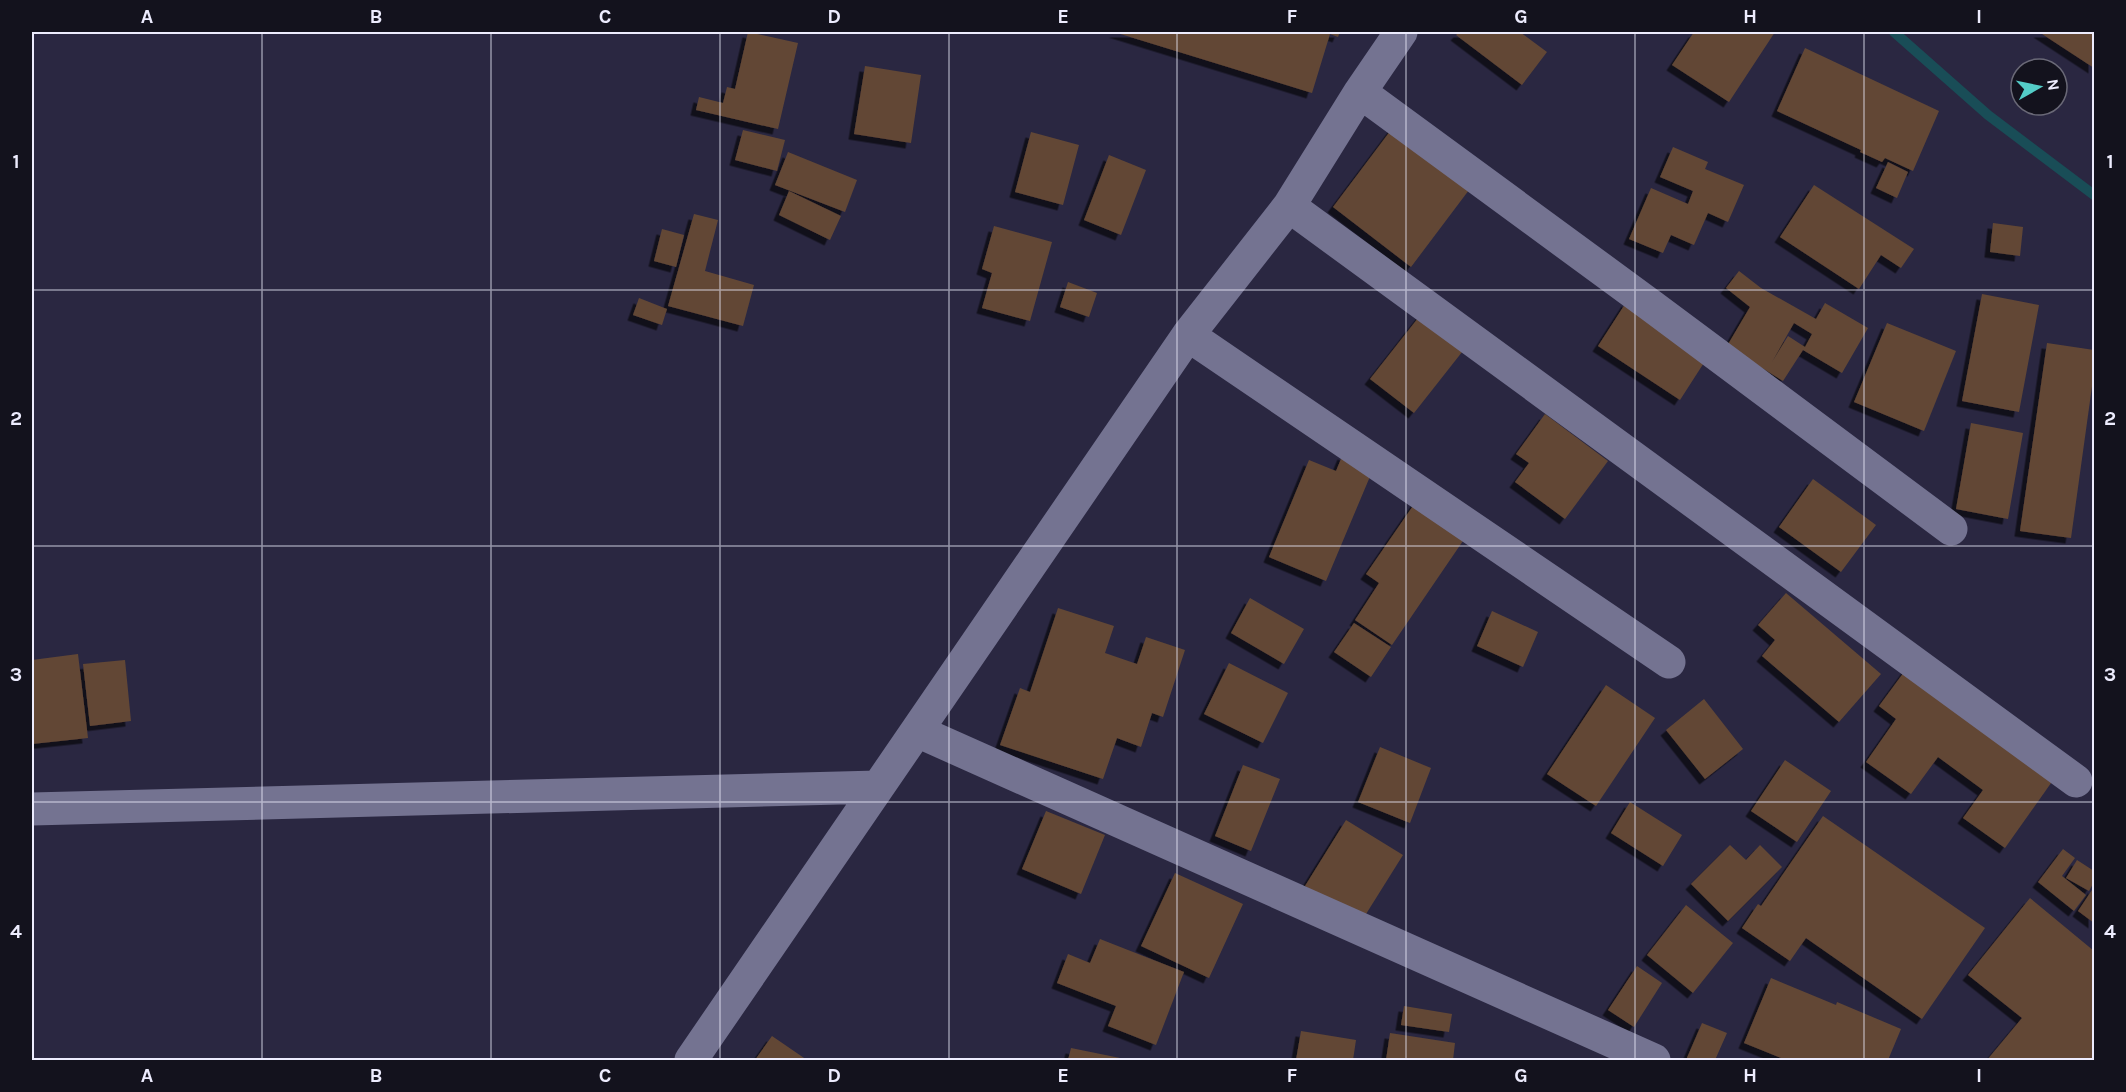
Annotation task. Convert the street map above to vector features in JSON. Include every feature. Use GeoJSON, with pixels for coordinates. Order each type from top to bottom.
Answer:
{"type":"FeatureCollection","features":[{"type":"Feature","properties":{"kind":"street"},"geometry":{"type":"LineString","coordinates":[[691,1060],[1188,335],[1289,206],[1360,92],[1401,32]]}},
{"type":"Feature","properties":{"kind":"street"},"geometry":{"type":"LineString","coordinates":[[1360,92],[1951,529]]}},
{"type":"Feature","properties":{"kind":"street"},"geometry":{"type":"LineString","coordinates":[[1289,206],[2076,781]]}},
{"type":"Feature","properties":{"kind":"street"},"geometry":{"type":"LineString","coordinates":[[1188,335],[1669,662]]}},
{"type":"Feature","properties":{"kind":"street"},"geometry":{"type":"LineString","coordinates":[[917,731],[1654,1060]]}},
{"type":"Feature","properties":{"kind":"street"},"geometry":{"type":"LineString","coordinates":[[32,809],[878,787]]}},
{"type":"Feature","properties":{"kind":"building"},"geometry":{"type":"Polygon","coordinates":[[[748,32],[798,43],[778,129],[696,110],[699,97],[723,103],[727,87],[735,89],[748,32]]]}},
{"type":"Feature","properties":{"kind":"building"},"geometry":{"type":"Polygon","coordinates":[[[1114,32],[1340,32],[1338,37],[1330,34],[1312,93],[1114,32]]]}},
{"type":"Feature","properties":{"kind":"building"},"geometry":{"type":"Polygon","coordinates":[[[1459,32],[1520,32],[1547,52],[1522,85],[1456,35],[1459,32]]]}},
{"type":"Feature","properties":{"kind":"building"},"geometry":{"type":"Polygon","coordinates":[[[1694,32],[1775,32],[1729,102],[1672,65],[1694,32]]]}},
{"type":"Feature","properties":{"kind":"building"},"geometry":{"type":"Polygon","coordinates":[[[2039,32],[2094,32],[2094,68],[2039,32]]]}},
{"type":"Feature","properties":{"kind":"building"},"geometry":{"type":"Polygon","coordinates":[[[1805,48],[1939,111],[1913,171],[1885,158],[1882,162],[1777,111],[1805,48]]]}},
{"type":"Feature","properties":{"kind":"building"},"geometry":{"type":"Polygon","coordinates":[[[865,66],[921,75],[911,143],[854,134],[865,66]]]}},
{"type":"Feature","properties":{"kind":"building"},"geometry":{"type":"Polygon","coordinates":[[[1394,126],[1472,186],[1411,267],[1333,207],[1394,126]]]}},
{"type":"Feature","properties":{"kind":"building"},"geometry":{"type":"Polygon","coordinates":[[[743,130],[785,140],[777,171],[735,160],[743,130]]]}},
{"type":"Feature","properties":{"kind":"building"},"geometry":{"type":"Polygon","coordinates":[[[1031,132],[1079,145],[1063,205],[1015,192],[1031,132]]]}},
{"type":"Feature","properties":{"kind":"building"},"geometry":{"type":"Polygon","coordinates":[[[1673,147],[1708,162],[1705,169],[1744,185],[1728,222],[1708,213],[1694,245],[1671,235],[1663,253],[1629,239],[1651,188],[1688,204],[1693,191],[1660,177],[1673,147]]]}},
{"type":"Feature","properties":{"kind":"building"},"geometry":{"type":"Polygon","coordinates":[[[788,152],[857,180],[845,212],[775,185],[788,152]]]}},
{"type":"Feature","properties":{"kind":"building"},"geometry":{"type":"Polygon","coordinates":[[[1109,155],[1146,170],[1121,235],[1084,220],[1109,155]]]}},
{"type":"Feature","properties":{"kind":"building"},"geometry":{"type":"Polygon","coordinates":[[[1888,162],[1908,172],[1897,198],[1876,188],[1888,162]]]}},
{"type":"Feature","properties":{"kind":"building"},"geometry":{"type":"Polygon","coordinates":[[[1814,185],[1914,249],[1901,268],[1881,255],[1859,289],[1780,237],[1814,185]]]}},
{"type":"Feature","properties":{"kind":"building"},"geometry":{"type":"Polygon","coordinates":[[[789,191],[841,216],[830,240],[779,215],[789,191]]]}},
{"type":"Feature","properties":{"kind":"building"},"geometry":{"type":"Polygon","coordinates":[[[694,214],[718,220],[705,271],[754,285],[743,326],[668,306],[694,214]]]}},
{"type":"Feature","properties":{"kind":"building"},"geometry":{"type":"Polygon","coordinates":[[[1993,223],[2023,227],[2020,256],[1990,252],[1993,223]]]}},
{"type":"Feature","properties":{"kind":"building"},"geometry":{"type":"Polygon","coordinates":[[[994,226],[1052,242],[1030,321],[982,308],[992,273],[982,269],[994,226]]]}},
{"type":"Feature","properties":{"kind":"building"},"geometry":{"type":"Polygon","coordinates":[[[662,229],[684,235],[676,267],[654,261],[662,229]]]}},
{"type":"Feature","properties":{"kind":"building"},"geometry":{"type":"Polygon","coordinates":[[[1739,271],[1761,288],[1816,319],[1825,303],[1868,328],[1842,373],[1803,350],[1783,381],[1727,346],[1750,307],[1726,288],[1739,271]],[[1794,323],[1772,362],[1788,336],[1805,347],[1812,334],[1794,323]]]}},
{"type":"Feature","properties":{"kind":"building"},"geometry":{"type":"Polygon","coordinates":[[[1068,282],[1097,293],[1089,317],[1060,307],[1068,282]]]}},
{"type":"Feature","properties":{"kind":"building"},"geometry":{"type":"Polygon","coordinates":[[[1982,294],[2039,305],[2019,412],[1962,401],[1982,294]]]}},
{"type":"Feature","properties":{"kind":"building"},"geometry":{"type":"Polygon","coordinates":[[[639,298],[667,309],[662,325],[633,315],[639,298]]]}},
{"type":"Feature","properties":{"kind":"building"},"geometry":{"type":"Polygon","coordinates":[[[1627,301],[1709,355],[1680,400],[1598,346],[1627,301]]]}},
{"type":"Feature","properties":{"kind":"building"},"geometry":{"type":"Polygon","coordinates":[[[1422,313],[1466,347],[1414,413],[1370,379],[1422,313]]]}},
{"type":"Feature","properties":{"kind":"building"},"geometry":{"type":"Polygon","coordinates":[[[1887,323],[1956,351],[1924,431],[1854,402],[1887,323]]]}},
{"type":"Feature","properties":{"kind":"building"},"geometry":{"type":"Polygon","coordinates":[[[2047,343],[2094,350],[2094,372],[2071,538],[2020,531],[2047,343]]]}},
{"type":"Feature","properties":{"kind":"building"},"geometry":{"type":"Polygon","coordinates":[[[1545,414],[1608,461],[1565,519],[1515,482],[1529,463],[1516,454],[1545,414]]]}},
{"type":"Feature","properties":{"kind":"building"},"geometry":{"type":"Polygon","coordinates":[[[1971,423],[2023,433],[2008,519],[1956,509],[1971,423]]]}},
{"type":"Feature","properties":{"kind":"building"},"geometry":{"type":"Polygon","coordinates":[[[1343,454],[1374,467],[1326,581],[1269,557],[1309,460],[1336,471],[1343,454]]]}},
{"type":"Feature","properties":{"kind":"building"},"geometry":{"type":"Polygon","coordinates":[[[1813,479],[1876,525],[1841,572],[1779,527],[1813,479]]]}},
{"type":"Feature","properties":{"kind":"building"},"geometry":{"type":"Polygon","coordinates":[[[1417,500],[1467,535],[1392,645],[1355,620],[1379,583],[1366,574],[1417,500]]]}},
{"type":"Feature","properties":{"kind":"building"},"geometry":{"type":"Polygon","coordinates":[[[1786,593],[1881,674],[1839,722],[1762,656],[1775,640],[1758,625],[1786,593]]]}},
{"type":"Feature","properties":{"kind":"building"},"geometry":{"type":"Polygon","coordinates":[[[1250,598],[1304,629],[1284,664],[1231,633],[1250,598]]]}},
{"type":"Feature","properties":{"kind":"building"},"geometry":{"type":"Polygon","coordinates":[[[1058,608],[1114,626],[1105,653],[1137,664],[1146,637],[1185,650],[1163,717],[1152,713],[1141,747],[1117,738],[1103,779],[1000,745],[1020,688],[1030,692],[1058,608]]]}},
{"type":"Feature","properties":{"kind":"building"},"geometry":{"type":"Polygon","coordinates":[[[1492,611],[1538,632],[1523,667],[1477,646],[1492,611]]]}},
{"type":"Feature","properties":{"kind":"building"},"geometry":{"type":"Polygon","coordinates":[[[1354,623],[1391,647],[1371,677],[1334,652],[1354,623]]]}},
{"type":"Feature","properties":{"kind":"building"},"geometry":{"type":"Polygon","coordinates":[[[78,654],[88,738],[32,744],[32,660],[78,654]]]}},
{"type":"Feature","properties":{"kind":"building"},"geometry":{"type":"Polygon","coordinates":[[[125,660],[131,721],[90,726],[83,664],[125,660]]]}},
{"type":"Feature","properties":{"kind":"building"},"geometry":{"type":"Polygon","coordinates":[[[1229,663],[1288,693],[1263,743],[1204,714],[1229,663]]]}},
{"type":"Feature","properties":{"kind":"building"},"geometry":{"type":"Polygon","coordinates":[[[1907,668],[2056,776],[2005,848],[1963,818],[1983,790],[1938,757],[1911,794],[1866,762],[1896,719],[1879,706],[1907,668]]]}},
{"type":"Feature","properties":{"kind":"building"},"geometry":{"type":"Polygon","coordinates":[[[1606,685],[1655,718],[1596,806],[1547,774],[1606,685]]]}},
{"type":"Feature","properties":{"kind":"building"},"geometry":{"type":"Polygon","coordinates":[[[1704,699],[1743,749],[1705,779],[1666,730],[1704,699]]]}},
{"type":"Feature","properties":{"kind":"building"},"geometry":{"type":"Polygon","coordinates":[[[1380,747],[1431,768],[1410,823],[1358,802],[1380,747]]]}},
{"type":"Feature","properties":{"kind":"building"},"geometry":{"type":"Polygon","coordinates":[[[1785,760],[1831,791],[1797,842],[1751,811],[1785,760]]]}},
{"type":"Feature","properties":{"kind":"building"},"geometry":{"type":"Polygon","coordinates":[[[1243,765],[1280,779],[1251,851],[1215,836],[1243,765]]]}},
{"type":"Feature","properties":{"kind":"building"},"geometry":{"type":"Polygon","coordinates":[[[1630,802],[1682,835],[1663,866],[1611,833],[1630,802]]]}},
{"type":"Feature","properties":{"kind":"building"},"geometry":{"type":"Polygon","coordinates":[[[1046,811],[1105,835],[1081,894],[1022,869],[1046,811]]]}},
{"type":"Feature","properties":{"kind":"building"},"geometry":{"type":"Polygon","coordinates":[[[1823,816],[1985,928],[1922,1019],[1806,938],[1790,961],[1742,928],[1758,904],[1761,906],[1823,816]]]}},
{"type":"Feature","properties":{"kind":"building"},"geometry":{"type":"Polygon","coordinates":[[[1346,820],[1403,855],[1361,922],[1305,886],[1346,820]]]}},
{"type":"Feature","properties":{"kind":"building"},"geometry":{"type":"Polygon","coordinates":[[[1730,845],[1746,860],[1760,845],[1782,867],[1728,921],[1691,884],[1730,845]]]}},
{"type":"Feature","properties":{"kind":"building"},"geometry":{"type":"Polygon","coordinates":[[[2063,849],[2075,858],[2062,876],[2086,895],[2074,911],[2038,882],[2063,849]]]}},
{"type":"Feature","properties":{"kind":"building"},"geometry":{"type":"Polygon","coordinates":[[[2077,860],[2094,871],[2094,882],[2089,891],[2066,878],[2077,860]]]}},
{"type":"Feature","properties":{"kind":"building"},"geometry":{"type":"Polygon","coordinates":[[[1175,873],[1243,904],[1209,978],[1141,946],[1175,873]]]}},
{"type":"Feature","properties":{"kind":"building"},"geometry":{"type":"Polygon","coordinates":[[[2094,887],[2094,923],[2078,911],[2094,887]]]}},
{"type":"Feature","properties":{"kind":"building"},"geometry":{"type":"Polygon","coordinates":[[[2030,898],[2094,951],[2094,1060],[1987,1060],[2022,1018],[1968,975],[2030,898]]]}},
{"type":"Feature","properties":{"kind":"building"},"geometry":{"type":"Polygon","coordinates":[[[1686,905],[1733,943],[1693,993],[1647,955],[1686,905]]]}},
{"type":"Feature","properties":{"kind":"building"},"geometry":{"type":"Polygon","coordinates":[[[1100,939],[1184,972],[1156,1045],[1108,1026],[1116,1006],[1057,983],[1068,954],[1090,963],[1100,939]]]}},
{"type":"Feature","properties":{"kind":"building"},"geometry":{"type":"Polygon","coordinates":[[[1637,966],[1662,983],[1634,1027],[1608,1010],[1637,966]]]}},
{"type":"Feature","properties":{"kind":"building"},"geometry":{"type":"Polygon","coordinates":[[[1771,978],[1901,1029],[1888,1060],[1786,1060],[1744,1043],[1771,978]]]}},
{"type":"Feature","properties":{"kind":"building"},"geometry":{"type":"Polygon","coordinates":[[[1404,1006],[1452,1014],[1449,1032],[1401,1025],[1404,1006]]]}},
{"type":"Feature","properties":{"kind":"building"},"geometry":{"type":"Polygon","coordinates":[[[1702,1023],[1727,1033],[1715,1060],[1686,1060],[1702,1023]]]}},
{"type":"Feature","properties":{"kind":"building"},"geometry":{"type":"Polygon","coordinates":[[[1301,1031],[1356,1040],[1353,1060],[1296,1060],[1301,1031]]]}},
{"type":"Feature","properties":{"kind":"building"},"geometry":{"type":"Polygon","coordinates":[[[1390,1033],[1455,1043],[1453,1060],[1386,1060],[1390,1033]]]}},
{"type":"Feature","properties":{"kind":"building"},"geometry":{"type":"Polygon","coordinates":[[[772,1036],[807,1060],[755,1060],[772,1036]]]}},
{"type":"Feature","properties":{"kind":"building"},"geometry":{"type":"Polygon","coordinates":[[[1071,1048],[1120,1058],[1120,1060],[1068,1060],[1071,1048]]]}},
{"type":"Feature","properties":{"kind":"waterway"},"geometry":{"type":"LineString","coordinates":[[1894,32],[1988,115],[2094,195]]}}]}
